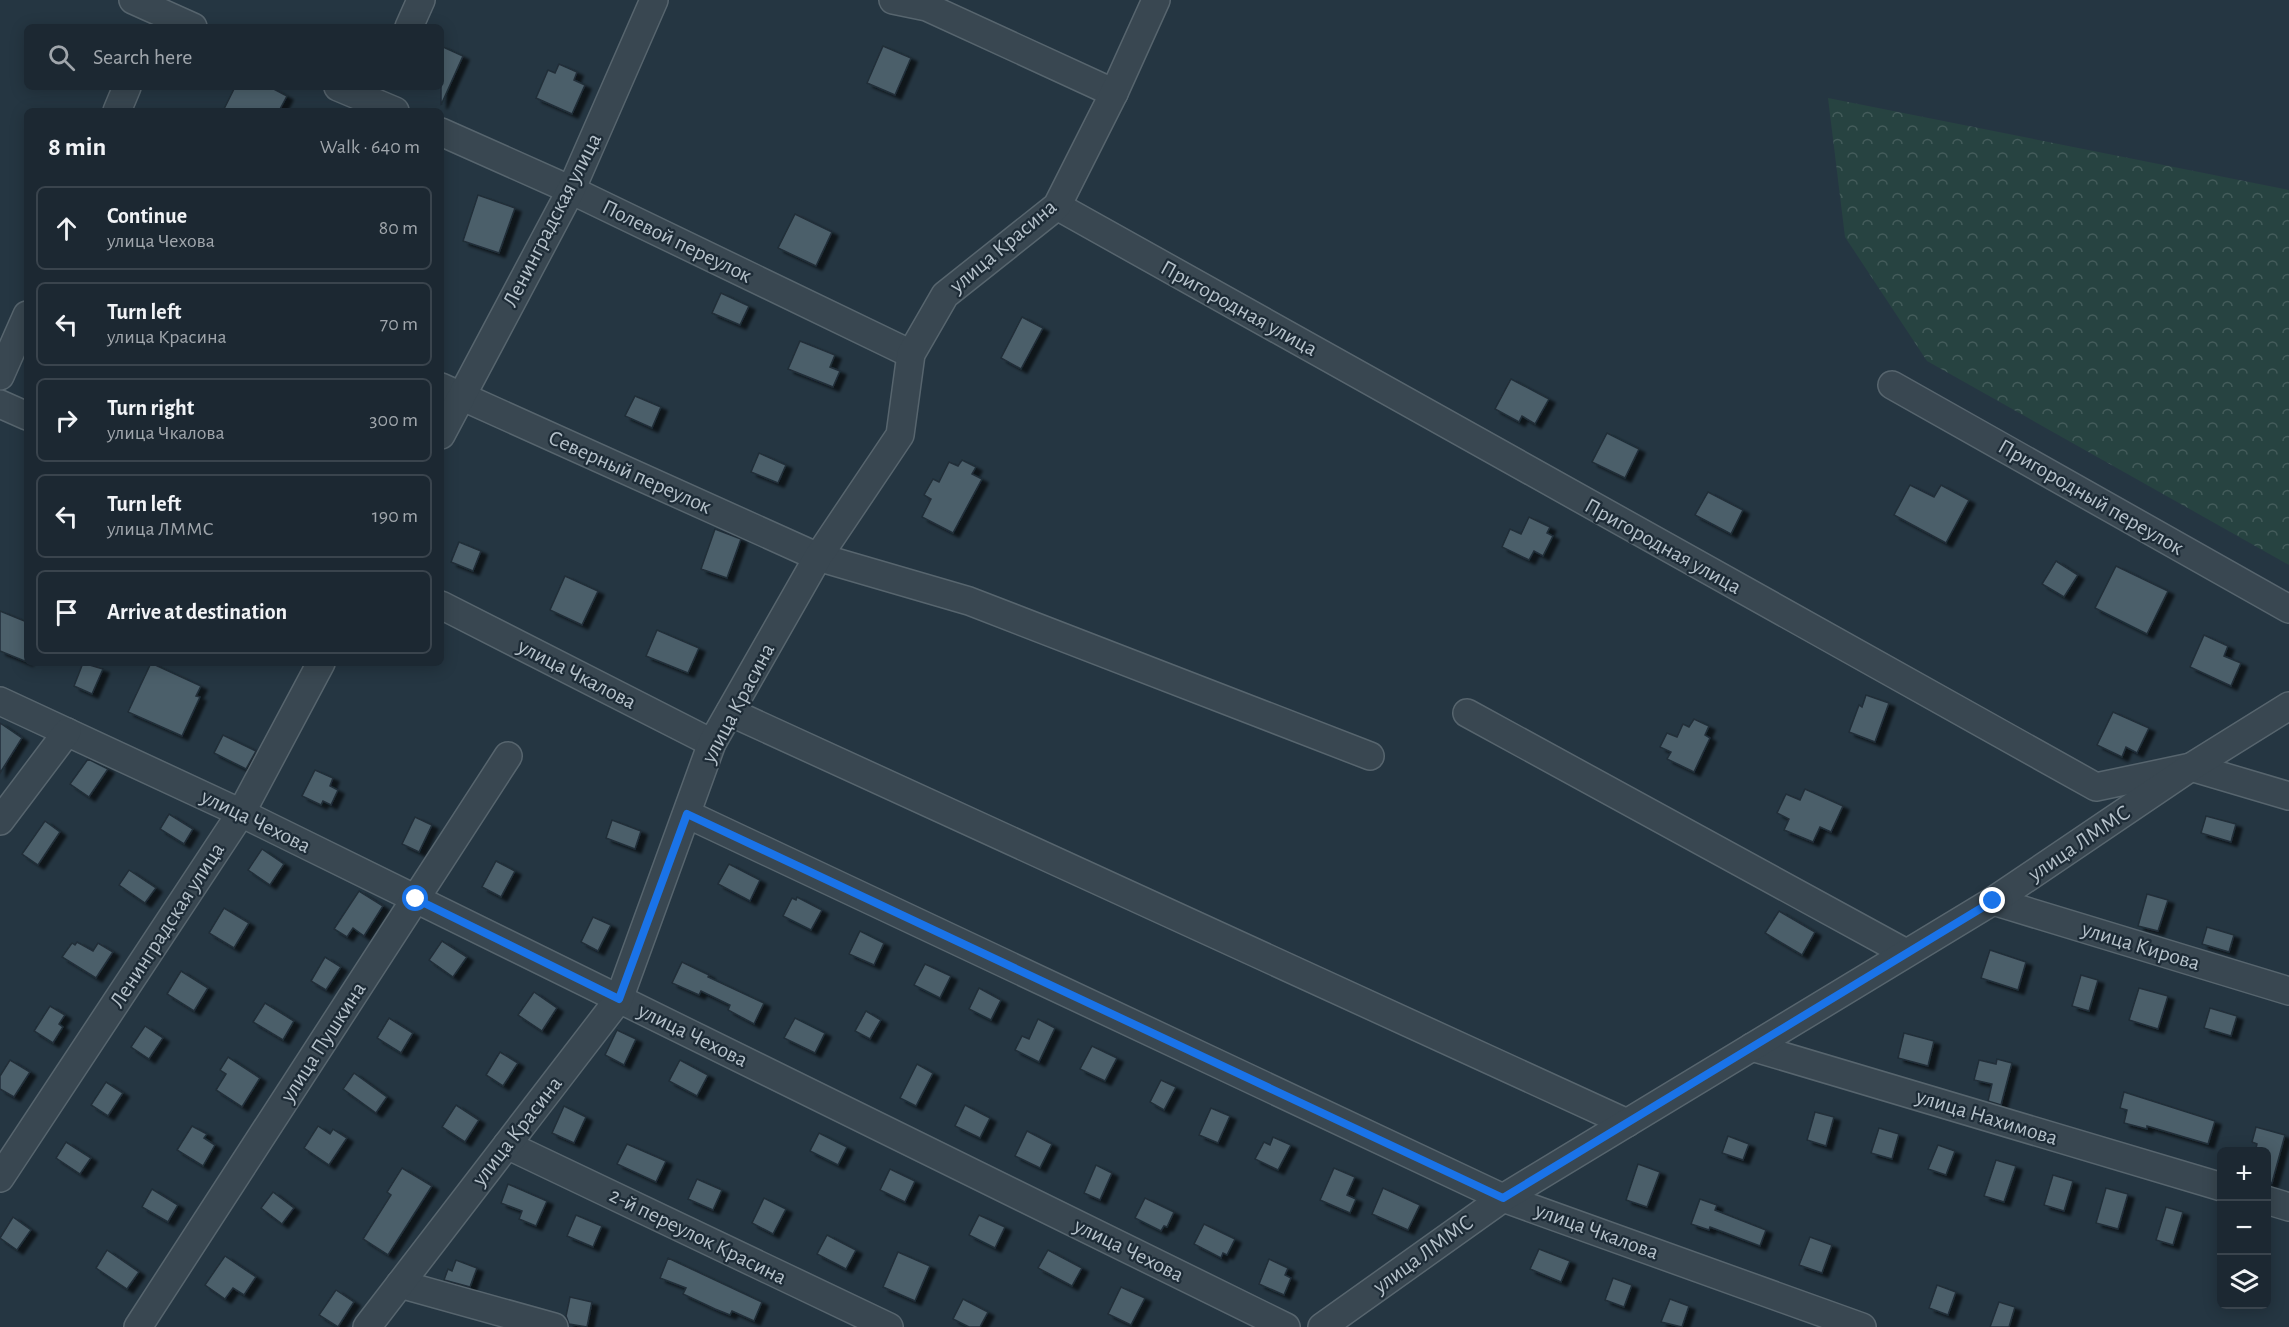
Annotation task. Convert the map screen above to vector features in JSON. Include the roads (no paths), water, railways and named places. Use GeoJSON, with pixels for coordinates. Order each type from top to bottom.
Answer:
{"type":"FeatureCollection","features":[{"type":"Feature","properties":{"kind":"street"},"geometry":{"type":"LineString","coordinates":[[134,0],[186,24]]}},
{"type":"Feature","properties":{"kind":"street"},"geometry":{"type":"LineString","coordinates":[[410,24],[421,0]]}},
{"type":"Feature","properties":{"kind":"street","name":"Ленинградская улица"},"geometry":{"type":"LineString","coordinates":[[444,422],[451,392],[571,190],[654,0]]}},
{"type":"Feature","properties":{"kind":"street","name":"улица Красина"},"geometry":{"type":"LineString","coordinates":[[367,1327],[619,999],[712,743],[818,557],[900,435],[911,354],[945,295],[1057,206],[1114,93],[1156,0]]}},
{"type":"Feature","properties":{"kind":"street"},"geometry":{"type":"LineString","coordinates":[[900,1],[927,7],[1114,93]]}},
{"type":"Feature","properties":{"kind":"street"},"geometry":{"type":"LineString","coordinates":[[118,108],[126,90]]}},
{"type":"Feature","properties":{"kind":"street"},"geometry":{"type":"LineString","coordinates":[[349,90],[385,100]]}},
{"type":"Feature","properties":{"kind":"street","name":"Полевой переулок"},"geometry":{"type":"LineString","coordinates":[[444,133],[571,190],[911,354]]}},
{"type":"Feature","properties":{"kind":"street","name":"Пригородная улица"},"geometry":{"type":"LineString","coordinates":[[1057,206],[2096,787],[2191,767],[2289,796]]}},
{"type":"Feature","properties":{"kind":"street"},"geometry":{"type":"LineString","coordinates":[[0,376],[24,322]]}},
{"type":"Feature","properties":{"kind":"street","name":"Пригородный переулок"},"geometry":{"type":"LineString","coordinates":[[1892,385],[2289,609]]}},
{"type":"Feature","properties":{"kind":"street","name":"Северный переулок"},"geometry":{"type":"LineString","coordinates":[[451,392],[818,557],[969,600],[1370,756]]}},
{"type":"Feature","properties":{"kind":"street"},"geometry":{"type":"LineString","coordinates":[[0,404],[24,415]]}},
{"type":"Feature","properties":{"kind":"street","name":"улица Чкалова"},"geometry":{"type":"LineString","coordinates":[[444,607],[712,743]]}},
{"type":"Feature","properties":{"kind":"street","name":"Ленинградская улица"},"geometry":{"type":"LineString","coordinates":[[0,1178],[241,813],[319,666]]}},
{"type":"Feature","properties":{"kind":"street","name":"улица Чехова"},"geometry":{"type":"LineString","coordinates":[[0,701],[241,813],[1286,1327]]}},
{"type":"Feature","properties":{"kind":"street","name":"улица ЛММС"},"geometry":{"type":"LineString","coordinates":[[1322,1327],[1503,1198],[1993,901],[2191,767],[2289,706]]}},
{"type":"Feature","properties":{"kind":"street"},"geometry":{"type":"LineString","coordinates":[[730,712],[1627,1123]]}},
{"type":"Feature","properties":{"kind":"street"},"geometry":{"type":"LineString","coordinates":[[1467,713],[1906,953]]}},
{"type":"Feature","properties":{"kind":"street"},"geometry":{"type":"LineString","coordinates":[[0,821],[67,732]]}},
{"type":"Feature","properties":{"kind":"street","name":"улица Пушкина"},"geometry":{"type":"LineString","coordinates":[[138,1327],[508,756]]}},
{"type":"Feature","properties":{"kind":"street","name":"улица Чкалова"},"geometry":{"type":"LineString","coordinates":[[687,814],[1503,1198],[1862,1327]]}},
{"type":"Feature","properties":{"kind":"street","name":"улица Кирова"},"geometry":{"type":"LineString","coordinates":[[1993,901],[2289,991]]}},
{"type":"Feature","properties":{"kind":"street","name":"улица Нахимова"},"geometry":{"type":"LineString","coordinates":[[1752,1047],[2217,1186]]}},
{"type":"Feature","properties":{"kind":"street","name":"2-й переулок Красина"},"geometry":{"type":"LineString","coordinates":[[507,1145],[889,1327]]}},
{"type":"Feature","properties":{"kind":"street"},"geometry":{"type":"LineString","coordinates":[[2269,1201],[2289,1207]]}},
{"type":"Feature","properties":{"kind":"street"},"geometry":{"type":"LineString","coordinates":[[400,1284],[554,1327]]}}]}
